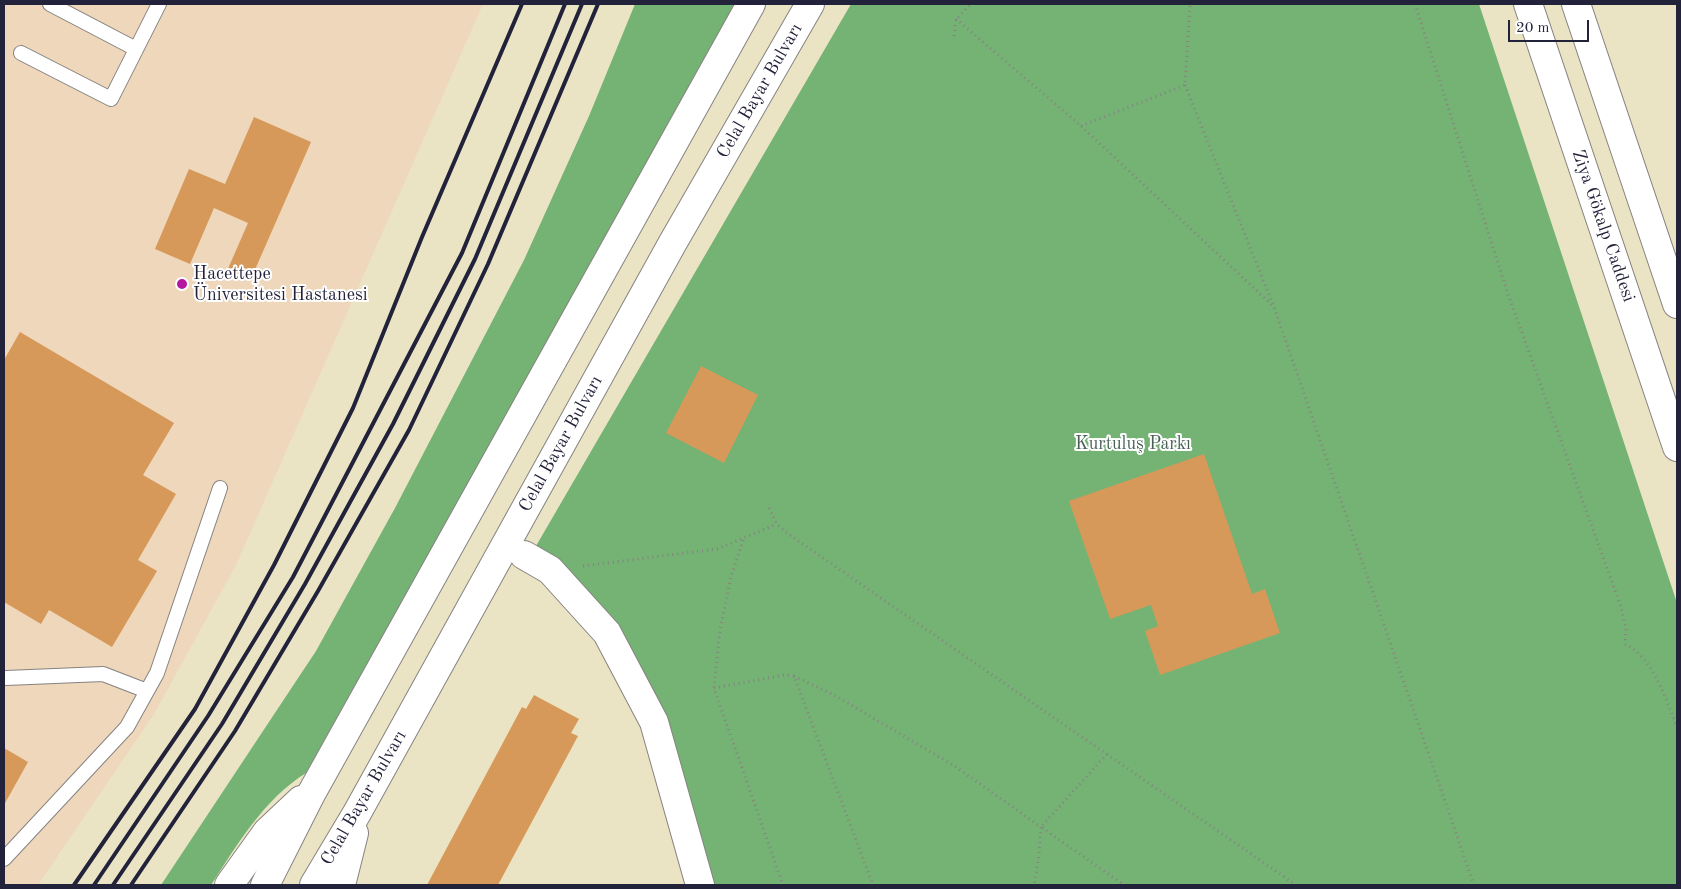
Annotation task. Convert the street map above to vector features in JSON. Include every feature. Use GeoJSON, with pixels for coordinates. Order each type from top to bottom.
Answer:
{"type":"FeatureCollection","features":[{"type":"Feature","properties":{"kind":"main road"},"geometry":{"type":"LineString","coordinates":[[265,885],[311,794],[751,4]]}},
{"type":"Feature","properties":{"kind":"main road","name":"Celal Bayar Bulvarı"},"geometry":{"type":"LineString","coordinates":[[314,885],[357,813],[672,244],[810,4]]}},
{"type":"Feature","properties":{"kind":"main road","name":"Ziya Gökalp Caddesi"},"geometry":{"type":"LineString","coordinates":[[1528,4],[1677,447]]}},
{"type":"Feature","properties":{"kind":"main road"},"geometry":{"type":"LineString","coordinates":[[1576,4],[1677,304]]}},
{"type":"Feature","properties":{"kind":"main road"},"geometry":{"type":"LineString","coordinates":[[524,555],[550,570],[607,634],[654,722],[700,885]]}},
{"type":"Feature","properties":{"kind":"main road"},"geometry":{"type":"LineString","coordinates":[[229,885],[267,832],[295,803],[311,794]]}},
{"type":"Feature","properties":{"kind":"main road"},"geometry":{"type":"LineString","coordinates":[[341,885],[357,813]]}},
{"type":"Feature","properties":{"kind":"lane"},"geometry":{"type":"LineString","coordinates":[[50,4],[136,49]]}},
{"type":"Feature","properties":{"kind":"lane"},"geometry":{"type":"LineString","coordinates":[[20,53],[111,99],[159,4]]}},
{"type":"Feature","properties":{"kind":"lane"},"geometry":{"type":"LineString","coordinates":[[4,859],[127,727],[157,673],[220,488]]}},
{"type":"Feature","properties":{"kind":"lane"},"geometry":{"type":"LineString","coordinates":[[4,678],[103,674],[147,691]]}},
{"type":"Feature","properties":{"kind":"path"},"geometry":{"type":"LineString","coordinates":[[954,36],[956,20],[971,4]]}},
{"type":"Feature","properties":{"kind":"path"},"geometry":{"type":"LineString","coordinates":[[1190,4],[1185,86],[1274,307],[1474,885]]}},
{"type":"Feature","properties":{"kind":"path"},"geometry":{"type":"LineString","coordinates":[[1415,4],[1508,294],[1621,607],[1626,629],[1625,644],[1636,650],[1654,676],[1677,727]]}},
{"type":"Feature","properties":{"kind":"path"},"geometry":{"type":"LineString","coordinates":[[956,20],[1081,126],[1274,307]]}},
{"type":"Feature","properties":{"kind":"path"},"geometry":{"type":"LineString","coordinates":[[1081,126],[1185,86]]}},
{"type":"Feature","properties":{"kind":"path"},"geometry":{"type":"LineString","coordinates":[[769,508],[776,524],[1296,885]]}},
{"type":"Feature","properties":{"kind":"path"},"geometry":{"type":"LineString","coordinates":[[550,570],[717,549],[743,540],[776,524]]}},
{"type":"Feature","properties":{"kind":"path"},"geometry":{"type":"LineString","coordinates":[[743,540],[731,577],[720,630],[714,688],[783,885]]}},
{"type":"Feature","properties":{"kind":"path"},"geometry":{"type":"LineString","coordinates":[[714,688],[784,675],[794,676],[844,701],[956,767],[1124,885]]}},
{"type":"Feature","properties":{"kind":"path"},"geometry":{"type":"LineString","coordinates":[[794,676],[873,885]]}},
{"type":"Feature","properties":{"kind":"path"},"geometry":{"type":"LineString","coordinates":[[1034,885],[1040,827],[1107,754]]}},
{"type":"Feature","properties":{"kind":"shaded area","name":"Hacettepe Üniversitesi Hastanesi"},"geometry":{"type":"Polygon","coordinates":[[[4,4],[483,4],[236,565],[154,714],[38,885],[4,885],[4,4]]]}},
{"type":"Feature","properties":{"kind":"green space"},"geometry":{"type":"Polygon","coordinates":[[[635,4],[736,4],[306,773],[264,809],[241,839],[211,885],[161,885],[316,651],[395,508],[524,260],[589,116],[635,4]]]}},
{"type":"Feature","properties":{"kind":"green space","name":"Kurtuluş Parkı"},"geometry":{"type":"Polygon","coordinates":[[[851,4],[1479,4],[1677,603],[1677,885],[700,885],[607,633],[529,558],[851,4]]]}},
{"type":"Feature","properties":{"kind":"building"},"geometry":{"type":"Polygon","coordinates":[[[254,117],[311,142],[250,281],[227,271],[248,223],[214,208],[190,264],[155,249],[189,169],[225,184],[254,117]]]}},
{"type":"Feature","properties":{"kind":"building"},"geometry":{"type":"Polygon","coordinates":[[[20,332],[174,423],[143,475],[176,494],[138,560],[157,571],[112,647],[49,610],[41,624],[4,602],[4,360],[20,332]]]}},
{"type":"Feature","properties":{"kind":"building"},"geometry":{"type":"Polygon","coordinates":[[[701,366],[758,395],[724,463],[666,433],[701,366]]]}},
{"type":"Feature","properties":{"kind":"building"},"geometry":{"type":"Polygon","coordinates":[[[1204,454],[1252,594],[1265,589],[1280,633],[1160,675],[1145,631],[1158,626],[1151,605],[1110,619],[1069,501],[1204,454]]]}},
{"type":"Feature","properties":{"kind":"building"},"geometry":{"type":"Polygon","coordinates":[[[534,695],[579,719],[571,733],[578,736],[498,885],[427,885],[522,707],[526,709],[534,695]]]}},
{"type":"Feature","properties":{"kind":"building"},"geometry":{"type":"Polygon","coordinates":[[[4,748],[28,762],[4,805],[4,748]]]}},
{"type":"Feature","properties":{"kind":"railway"},"geometry":{"type":"LineString","coordinates":[[74,885],[195,709],[274,565],[353,408],[422,237],[522,4]]}},
{"type":"Feature","properties":{"kind":"railway"},"geometry":{"type":"LineString","coordinates":[[94,885],[208,716],[293,577],[462,253],[565,4]]}},
{"type":"Feature","properties":{"kind":"railway"},"geometry":{"type":"LineString","coordinates":[[113,885],[222,724],[305,584],[393,424],[475,259],[582,4]]}},
{"type":"Feature","properties":{"kind":"railway"},"geometry":{"type":"LineString","coordinates":[[131,885],[235,731],[318,591],[409,430],[488,264],[598,4]]}},
{"type":"Feature","properties":{"kind":"place","name":"Hacettepe Üniversitesi Hastanesi"},"geometry":{"type":"Point","coordinates":[182,284]}}]}
